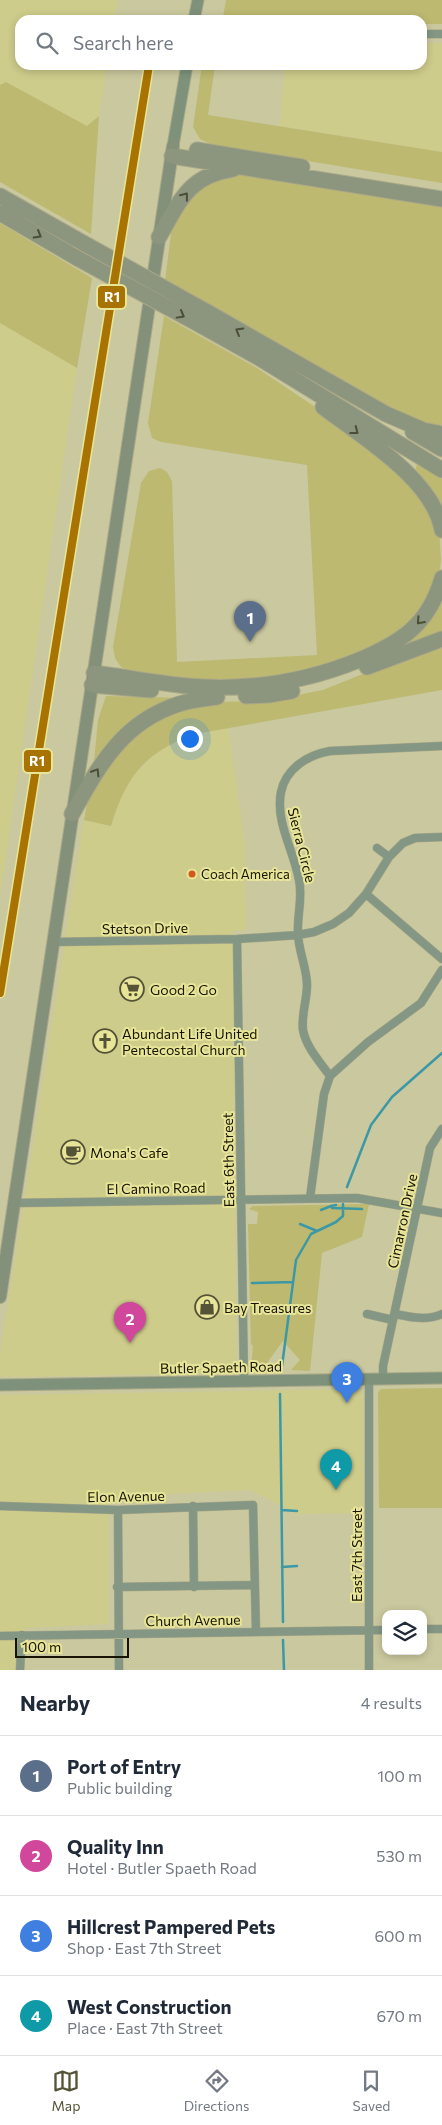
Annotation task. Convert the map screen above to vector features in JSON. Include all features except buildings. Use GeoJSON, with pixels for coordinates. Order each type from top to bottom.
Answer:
{"type":"FeatureCollection","features":[{"type":"Feature","properties":{"kind":"highway"},"geometry":{"type":"LineString","coordinates":[[173,151],[241,168],[442,199]]}},
{"type":"Feature","properties":{"kind":"highway"},"geometry":{"type":"LineString","coordinates":[[173,151],[442,190]]}},
{"type":"Feature","properties":{"kind":"highway"},"geometry":{"type":"LineString","coordinates":[[159,237],[184,194],[200,180],[219,172],[241,168]]}},
{"type":"Feature","properties":{"kind":"highway"},"geometry":{"type":"LineString","coordinates":[[0,196],[76,239],[206,320],[442,449]]}},
{"type":"Feature","properties":{"kind":"highway"},"geometry":{"type":"LineString","coordinates":[[0,213],[77,258],[206,320]]}},
{"type":"Feature","properties":{"kind":"highway"},"geometry":{"type":"LineString","coordinates":[[265,353],[386,414],[423,430],[442,434]]}},
{"type":"Feature","properties":{"kind":"highway"},"geometry":{"type":"LineString","coordinates":[[265,353],[442,470]]}},
{"type":"Feature","properties":{"kind":"highway"},"geometry":{"type":"LineString","coordinates":[[265,353],[404,470],[430,499],[442,530]]}},
{"type":"Feature","properties":{"kind":"highway"},"geometry":{"type":"LineString","coordinates":[[93,679],[188,686],[252,687],[311,677],[377,652],[403,639],[423,619],[436,598],[442,578]]}},
{"type":"Feature","properties":{"kind":"highway"},"geometry":{"type":"LineString","coordinates":[[72,814],[106,756],[125,734],[152,716],[179,704],[217,697],[269,695],[301,690],[334,680],[442,639]]}},
{"type":"Feature","properties":{"kind":"highway"},"geometry":{"type":"LineString","coordinates":[[93,679],[217,697]]}},
{"type":"Feature","properties":{"kind":"main road"},"geometry":{"type":"LineString","coordinates":[[195,15],[198,0]]}},
{"type":"Feature","properties":{"kind":"main road"},"geometry":{"type":"LineString","coordinates":[[0,1296],[129,449],[159,237],[186,70]]}},
{"type":"Feature","properties":{"kind":"main road","name":"Butler Spaeth Road"},"geometry":{"type":"LineString","coordinates":[[0,1385],[442,1378]]}},
{"type":"Feature","properties":{"kind":"street"},"geometry":{"type":"LineString","coordinates":[[427,34],[442,34]]}},
{"type":"Feature","properties":{"kind":"street","name":"Sierra Circle"},"geometry":{"type":"LineString","coordinates":[[330,1076],[307,1043],[303,1029],[307,984],[298,935],[301,890],[281,818],[279,805],[281,790],[287,776],[301,762],[316,754],[330,751],[442,746]]}},
{"type":"Feature","properties":{"kind":"street","name":"Stetson Drive"},"geometry":{"type":"LineString","coordinates":[[54,942],[237,938],[298,935],[314,932],[350,913],[366,894],[389,857],[402,843],[415,838],[442,837]]}},
{"type":"Feature","properties":{"kind":"street"},"geometry":{"type":"LineString","coordinates":[[377,848],[389,857]]}},
{"type":"Feature","properties":{"kind":"street"},"geometry":{"type":"LineString","coordinates":[[366,894],[442,958]]}},
{"type":"Feature","properties":{"kind":"street","name":"East 6th Street"},"geometry":{"type":"LineString","coordinates":[[237,938],[244,1381]]}},
{"type":"Feature","properties":{"kind":"street"},"geometry":{"type":"LineString","coordinates":[[310,1198],[324,1094],[330,1076],[368,1042],[421,1002],[442,970]]}},
{"type":"Feature","properties":{"kind":"street","name":"Cimarron Drive"},"geometry":{"type":"LineString","coordinates":[[383,1379],[383,1368],[430,1148],[442,1129]]}},
{"type":"Feature","properties":{"kind":"street","name":"El Camino Road"},"geometry":{"type":"LineString","coordinates":[[15,1203],[357,1198],[442,1213]]}},
{"type":"Feature","properties":{"kind":"street"},"geometry":{"type":"LineString","coordinates":[[367,1314],[417,1318],[436,1317],[442,1314]]}},
{"type":"Feature","properties":{"kind":"street","name":"East 7th Street"},"geometry":{"type":"LineString","coordinates":[[369,1379],[369,1670]]}},
{"type":"Feature","properties":{"kind":"street","name":"Elon Avenue"},"geometry":{"type":"LineString","coordinates":[[0,1506],[118,1510],[253,1505],[255,1585]]}},
{"type":"Feature","properties":{"kind":"street"},"geometry":{"type":"LineString","coordinates":[[193,1506],[194,1587]]}},
{"type":"Feature","properties":{"kind":"street"},"geometry":{"type":"LineString","coordinates":[[118,1510],[119,1670]]}},
{"type":"Feature","properties":{"kind":"street"},"geometry":{"type":"LineString","coordinates":[[117,1587],[255,1585],[256,1632]]}},
{"type":"Feature","properties":{"kind":"street"},"geometry":{"type":"LineString","coordinates":[[427,1629],[442,1629]]}},
{"type":"Feature","properties":{"kind":"street","name":"Church Avenue"},"geometry":{"type":"LineString","coordinates":[[0,1636],[382,1630]]}},
{"type":"Feature","properties":{"kind":"street"},"geometry":{"type":"LineString","coordinates":[[20,1670],[22,1635]]}},
{"type":"Feature","properties":{"kind":"shaded area"},"geometry":{"type":"Polygon","coordinates":[[[0,0],[118,0],[115,15],[15,15],[15,70],[106,70],[99,116],[87,126],[6,82],[0,85],[0,0]]]}},
{"type":"Feature","properties":{"kind":"shaded area"},"geometry":{"type":"Polygon","coordinates":[[[226,0],[442,0],[442,24],[427,24],[427,15],[223,15],[226,0]]]}},
{"type":"Feature","properties":{"kind":"shaded area"},"geometry":{"type":"Polygon","coordinates":[[[427,43],[442,43],[442,152],[280,126],[285,70],[427,70],[427,43]]]}},
{"type":"Feature","properties":{"kind":"shaded area"},"geometry":{"type":"Polygon","coordinates":[[[201,70],[214,70],[208,115],[442,152],[442,183],[216,146],[200,139],[193,127],[201,70]]]}},
{"type":"Feature","properties":{"kind":"shaded area"},"geometry":{"type":"Polygon","coordinates":[[[6,82],[87,126],[99,116],[91,234],[0,182],[0,85],[6,82]]]}},
{"type":"Feature","properties":{"kind":"shaded area"},"geometry":{"type":"Polygon","coordinates":[[[222,175],[245,175],[442,204],[442,431],[425,427],[165,281],[172,226],[190,194],[222,175]]]}},
{"type":"Feature","properties":{"kind":"shaded area"},"geometry":{"type":"Polygon","coordinates":[[[0,223],[92,278],[77,368],[0,323],[0,223]]]}},
{"type":"Feature","properties":{"kind":"shaded area"},"geometry":{"type":"Polygon","coordinates":[[[164,316],[257,368],[339,423],[404,470],[439,529],[441,560],[439,576],[424,609],[397,636],[346,660],[260,681],[185,679],[131,671],[121,667],[115,658],[113,647],[141,483],[149,471],[160,468],[167,472],[172,481],[177,662],[317,655],[307,465],[161,442],[152,438],[148,423],[164,316]]]}},
{"type":"Feature","properties":{"kind":"shaded area"},"geometry":{"type":"Polygon","coordinates":[[[0,323],[77,368],[0,896],[0,323]]]}},
{"type":"Feature","properties":{"kind":"shaded area"},"geometry":{"type":"Polygon","coordinates":[[[417,464],[442,479],[442,516],[414,474],[417,464]]]}},
{"type":"Feature","properties":{"kind":"shaded area"},"geometry":{"type":"Polygon","coordinates":[[[442,597],[442,634],[391,654],[442,597]]]}},
{"type":"Feature","properties":{"kind":"shaded area"},"geometry":{"type":"Polygon","coordinates":[[[442,642],[442,690],[195,734],[163,749],[140,768],[123,793],[111,826],[84,820],[87,804],[95,783],[109,760],[153,719],[204,702],[268,701],[323,690],[442,642]]]}},
{"type":"Feature","properties":{"kind":"shaded area"},"geometry":{"type":"Polygon","coordinates":[[[106,696],[187,698],[97,762],[94,762],[98,720],[106,696]]]}},
{"type":"Feature","properties":{"kind":"shaded area"},"geometry":{"type":"Polygon","coordinates":[[[228,728],[245,844],[246,930],[233,931],[236,1373],[4,1377],[0,1375],[0,1356],[84,820],[111,826],[120,798],[134,775],[150,758],[176,740],[195,734],[228,728]]]}},
{"type":"Feature","properties":{"kind":"shaded area"},"geometry":{"type":"Polygon","coordinates":[[[369,1204],[362,1237],[322,1253],[310,1371],[291,1370],[300,1360],[283,1341],[264,1367],[251,1368],[253,1346],[251,1344],[248,1224],[257,1224],[258,1212],[249,1209],[253,1206],[369,1204]]]}},
{"type":"Feature","properties":{"kind":"shaded area"},"geometry":{"type":"Polygon","coordinates":[[[442,1388],[442,1508],[379,1508],[378,1392],[381,1389],[442,1388]]]}},
{"type":"Feature","properties":{"kind":"shaded area"},"geometry":{"type":"Polygon","coordinates":[[[359,1389],[363,1393],[363,1513],[298,1514],[250,1490],[108,1497],[108,1624],[26,1628],[25,1670],[0,1670],[0,1395],[359,1389]]]}},
{"type":"Feature","properties":{"kind":"waterway"},"geometry":{"type":"LineString","coordinates":[[347,1187],[371,1125],[392,1097],[442,1053]]}},
{"type":"Feature","properties":{"kind":"waterway"},"geometry":{"type":"LineString","coordinates":[[282,1366],[296,1260],[311,1234],[336,1222],[343,1216],[343,1204]]}},
{"type":"Feature","properties":{"kind":"waterway"},"geometry":{"type":"LineString","coordinates":[[336,1205],[331,1206],[332,1208],[362,1209]]}},
{"type":"Feature","properties":{"kind":"waterway"},"geometry":{"type":"LineString","coordinates":[[321,1210],[331,1206]]}},
{"type":"Feature","properties":{"kind":"waterway"},"geometry":{"type":"LineString","coordinates":[[300,1224],[317,1231]]}},
{"type":"Feature","properties":{"kind":"waterway"},"geometry":{"type":"LineString","coordinates":[[252,1283],[293,1282]]}},
{"type":"Feature","properties":{"kind":"waterway"},"geometry":{"type":"LineString","coordinates":[[280,1394],[283,1622]]}},
{"type":"Feature","properties":{"kind":"waterway"},"geometry":{"type":"LineString","coordinates":[[282,1510],[297,1511]]}},
{"type":"Feature","properties":{"kind":"waterway"},"geometry":{"type":"LineString","coordinates":[[282,1567],[297,1566]]}},
{"type":"Feature","properties":{"kind":"waterway"},"geometry":{"type":"LineString","coordinates":[[283,1640],[284,1670]]}},
{"type":"Feature","properties":{"kind":"transit line","name":"R1"},"geometry":{"type":"LineString","coordinates":[[0,993],[148,70]]}},
{"type":"Feature","properties":{"kind":"place","name":"Port of Entry"},"geometry":{"type":"Point","coordinates":[250,642]}},
{"type":"Feature","properties":{"kind":"place","name":"Coach America"},"geometry":{"type":"Point","coordinates":[192,874]}},
{"type":"Feature","properties":{"kind":"place","name":"Good 2 Go"},"geometry":{"type":"Point","coordinates":[132,989]}},
{"type":"Feature","properties":{"kind":"place","name":"Abundant Life United Pentecostal Church"},"geometry":{"type":"Point","coordinates":[105,1041]}},
{"type":"Feature","properties":{"kind":"place","name":"Mona's Cafe"},"geometry":{"type":"Point","coordinates":[73,1152]}},
{"type":"Feature","properties":{"kind":"place","name":"Bay Treasures"},"geometry":{"type":"Point","coordinates":[207,1307]}},
{"type":"Feature","properties":{"kind":"place","name":"Quality Inn"},"geometry":{"type":"Point","coordinates":[130,1343]}},
{"type":"Feature","properties":{"kind":"place","name":"Hillcrest Pampered Pets"},"geometry":{"type":"Point","coordinates":[347,1403]}},
{"type":"Feature","properties":{"kind":"place","name":"West Construction"},"geometry":{"type":"Point","coordinates":[336,1490]}}]}
